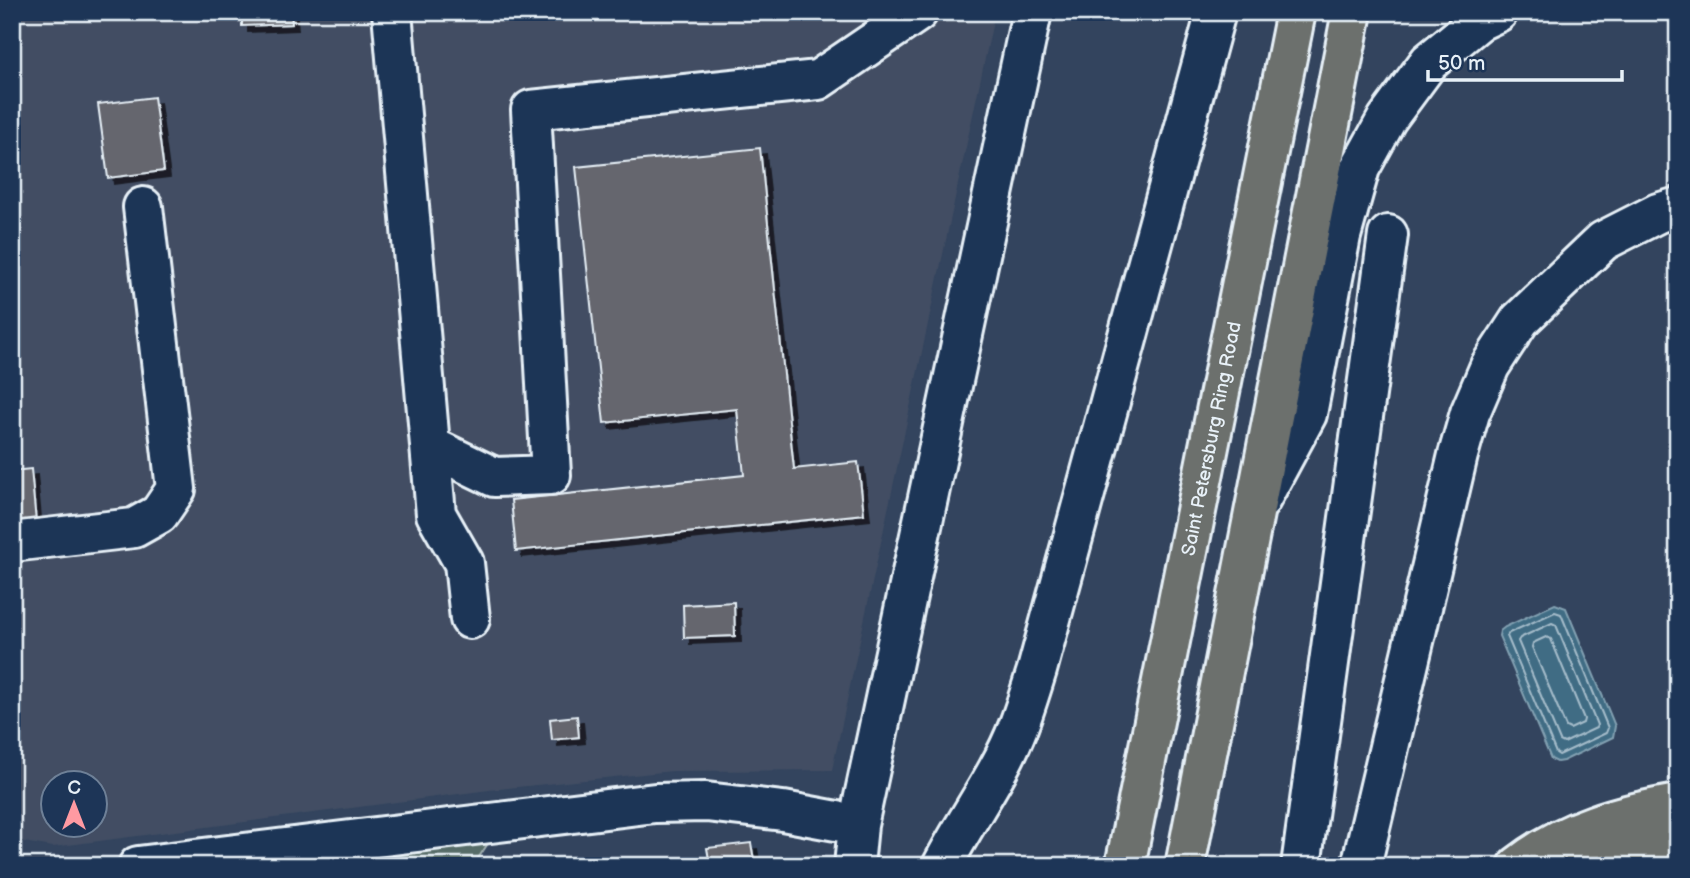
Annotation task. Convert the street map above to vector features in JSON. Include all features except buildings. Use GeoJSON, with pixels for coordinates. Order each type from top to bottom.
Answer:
{"type":"FeatureCollection","features":[{"type":"Feature","properties":{"kind":"main road","name":"Saint Petersburg Ring Road"},"geometry":{"type":"LineString","coordinates":[[1125,866],[1296,12]]}},
{"type":"Feature","properties":{"kind":"main road"},"geometry":{"type":"LineString","coordinates":[[1185,866],[1352,12]]}},
{"type":"Feature","properties":{"kind":"main road"},"geometry":{"type":"LineString","coordinates":[[1518,866],[1572,833],[1605,821],[1678,804]]}},
{"type":"Feature","properties":{"kind":"main road"},"geometry":{"type":"LineString","coordinates":[[1583,866],[1623,850],[1678,836]]}},
{"type":"Feature","properties":{"kind":"street"},"geometry":{"type":"LineString","coordinates":[[392,12],[436,514],[464,562],[470,619]]}},
{"type":"Feature","properties":{"kind":"street"},"geometry":{"type":"LineString","coordinates":[[430,446],[494,477],[551,475],[531,110],[818,80],[918,12]]}},
{"type":"Feature","properties":{"kind":"street"},"geometry":{"type":"LineString","coordinates":[[854,866],[858,825],[1032,12]]}},
{"type":"Feature","properties":{"kind":"street"},"geometry":{"type":"LineString","coordinates":[[942,866],[957,836],[989,786],[1018,729],[1037,670],[1216,12]]}},
{"type":"Feature","properties":{"kind":"street"},"geometry":{"type":"LineString","coordinates":[[1255,509],[1307,414],[1341,236],[1360,168],[1387,119],[1429,62],[1479,21],[1498,12]]}},
{"type":"Feature","properties":{"kind":"street"},"geometry":{"type":"LineString","coordinates":[[12,542],[134,528],[159,514],[176,489],[143,207]]}},
{"type":"Feature","properties":{"kind":"street"},"geometry":{"type":"LineString","coordinates":[[1360,866],[1458,455],[1470,413],[1490,366],[1520,320],[1603,241],[1658,213],[1678,208]]}},
{"type":"Feature","properties":{"kind":"street"},"geometry":{"type":"LineString","coordinates":[[1301,866],[1388,235]]}},
{"type":"Feature","properties":{"kind":"street"},"geometry":{"type":"LineString","coordinates":[[138,866],[655,803],[706,802],[783,811],[858,825]]}},
{"type":"Feature","properties":{"kind":"shaded area"},"geometry":{"type":"Polygon","coordinates":[[[12,12],[995,12],[832,770],[672,771],[489,790],[108,840],[108,770],[38,770],[38,840],[107,840],[53,847],[12,840],[12,12]]]}},
{"type":"Feature","properties":{"kind":"green space"},"geometry":{"type":"Polygon","coordinates":[[[491,839],[473,866],[325,866],[491,839]]]}},
{"type":"Feature","properties":{"kind":"water"},"geometry":{"type":"Polygon","coordinates":[[[1555,604],[1566,608],[1615,726],[1613,737],[1557,762],[1551,759],[1499,636],[1505,627],[1555,604]]]}}]}
